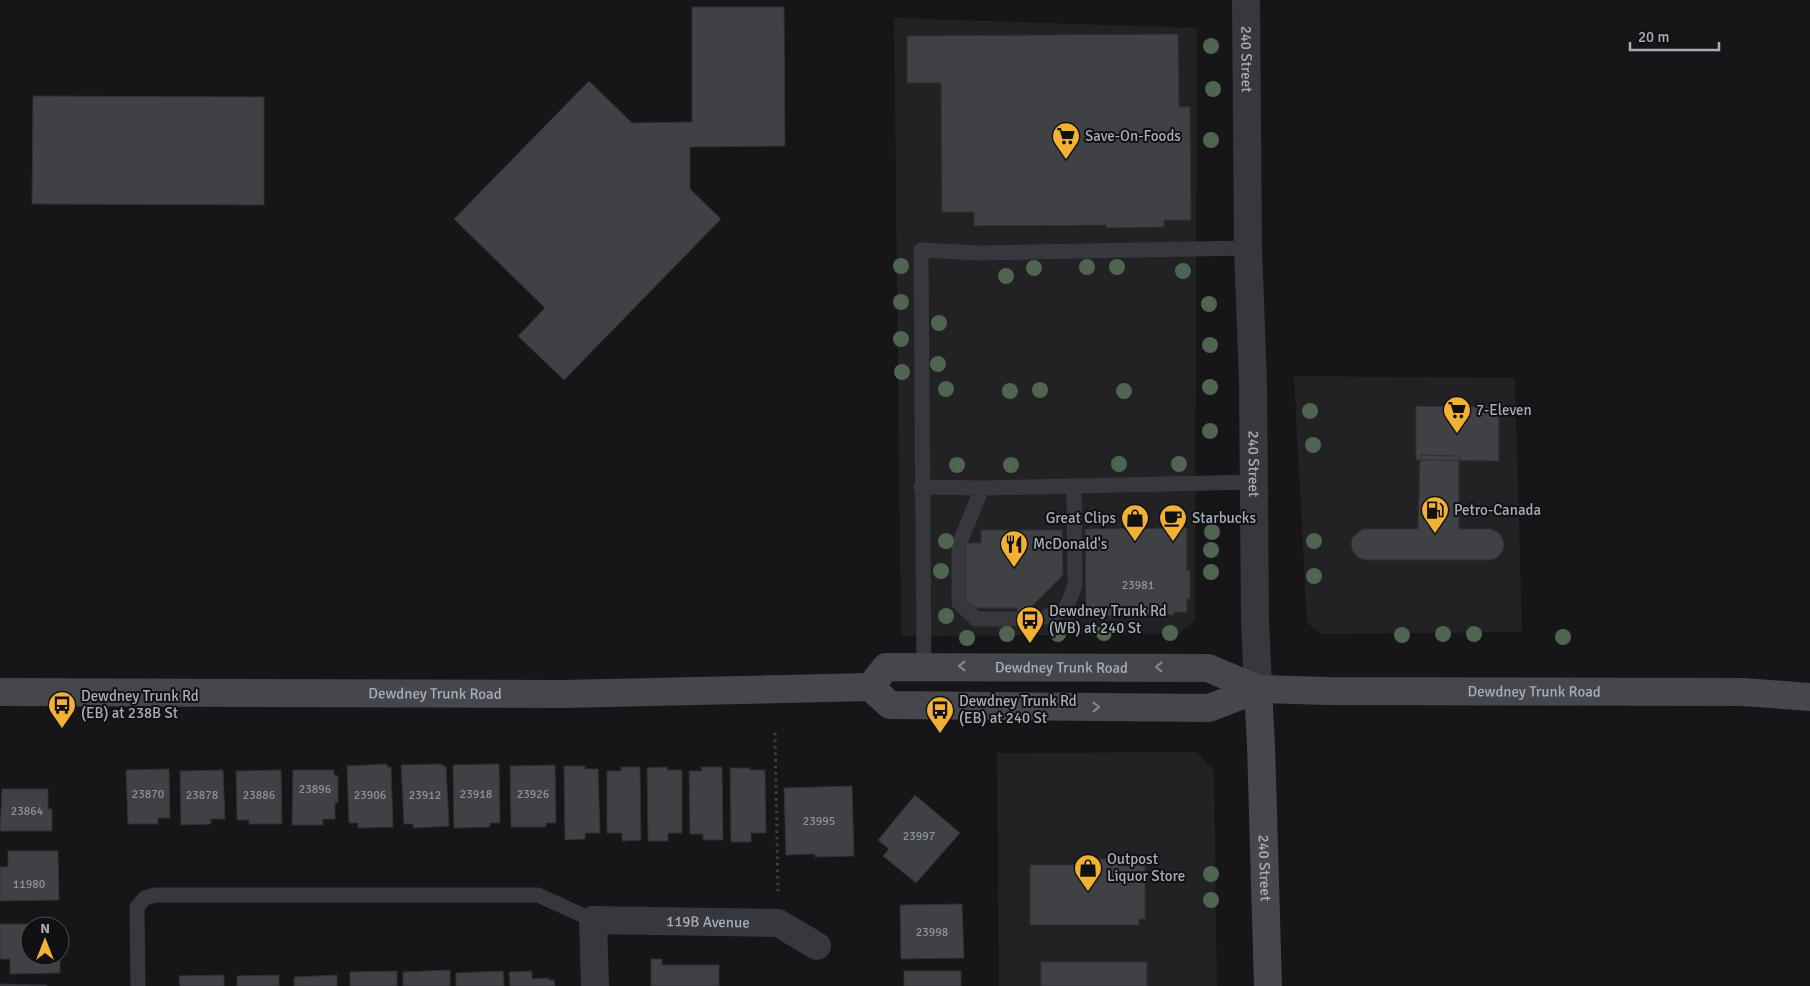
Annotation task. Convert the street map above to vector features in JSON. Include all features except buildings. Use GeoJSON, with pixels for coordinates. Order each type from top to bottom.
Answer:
{"type":"FeatureCollection","features":[{"type":"Feature","properties":{"kind":"main road","name":"Dewdney Trunk Road"},"geometry":{"type":"LineString","coordinates":[[870,688],[886,667],[1208,668],[1258,689],[1327,691],[1743,692],[1810,697]]}},
{"type":"Feature","properties":{"kind":"main road","name":"Dewdney Trunk Road"},"geometry":{"type":"LineString","coordinates":[[0,692],[561,694],[870,688],[890,705],[1210,708],[1258,689]]}},
{"type":"Feature","properties":{"kind":"main road","name":"240 Street"},"geometry":{"type":"LineString","coordinates":[[1258,689],[1268,986]]}},
{"type":"Feature","properties":{"kind":"street","name":"240 Street"},"geometry":{"type":"LineString","coordinates":[[1246,0],[1248,248],[1253,383],[1255,628],[1258,689]]}},
{"type":"Feature","properties":{"kind":"street","name":"119B Avenue"},"geometry":{"type":"LineString","coordinates":[[593,920],[778,923],[817,946]]}},
{"type":"Feature","properties":{"kind":"street"},"geometry":{"type":"LineString","coordinates":[[593,920],[595,986]]}},
{"type":"Feature","properties":{"kind":"lane"},"geometry":{"type":"LineString","coordinates":[[924,666],[921,487],[921,250],[980,253],[1248,248]]}},
{"type":"Feature","properties":{"kind":"lane"},"geometry":{"type":"LineString","coordinates":[[921,487],[982,488],[1255,482]]}},
{"type":"Feature","properties":{"kind":"lane"},"geometry":{"type":"LineString","coordinates":[[982,488],[959,545],[959,603],[976,619],[1040,619],[1066,609],[1076,585],[1074,486]]}},
{"type":"Feature","properties":{"kind":"lane"},"geometry":{"type":"LineString","coordinates":[[138,986],[137,907],[145,898],[155,894],[538,894],[593,920]]}},
{"type":"Feature","properties":{"kind":"path"},"geometry":{"type":"LineString","coordinates":[[775,732],[778,923]]}},
{"type":"Feature","properties":{"kind":"shaded area"},"geometry":{"type":"Polygon","coordinates":[[[894,18],[1197,28],[1195,621],[1178,634],[901,636],[894,18]]]}},
{"type":"Feature","properties":{"kind":"shaded area"},"geometry":{"type":"Polygon","coordinates":[[[1294,376],[1515,378],[1522,632],[1322,634],[1307,623],[1294,376]]]}},
{"type":"Feature","properties":{"kind":"shaded area"},"geometry":{"type":"Polygon","coordinates":[[[1197,752],[1214,771],[1217,986],[999,986],[997,753],[1197,752]]]}},
{"type":"Feature","properties":{"kind":"place","name":"Save-On-Foods"},"geometry":{"type":"Point","coordinates":[1066,160]}},
{"type":"Feature","properties":{"kind":"place","name":"7-Eleven"},"geometry":{"type":"Point","coordinates":[1457,434]}},
{"type":"Feature","properties":{"kind":"place","name":"Petro-Canada"},"geometry":{"type":"Point","coordinates":[1435,534]}},
{"type":"Feature","properties":{"kind":"place","name":"Great Clips"},"geometry":{"type":"Point","coordinates":[1135,542]}},
{"type":"Feature","properties":{"kind":"place","name":"Starbucks"},"geometry":{"type":"Point","coordinates":[1173,542]}},
{"type":"Feature","properties":{"kind":"place","name":"McDonald's"},"geometry":{"type":"Point","coordinates":[1014,568]}},
{"type":"Feature","properties":{"kind":"place","name":"Dewdney Trunk Rd (WB) at 240 St"},"geometry":{"type":"Point","coordinates":[1030,644]}},
{"type":"Feature","properties":{"kind":"place","name":"Dewdney Trunk Rd (EB) at 238B St"},"geometry":{"type":"Point","coordinates":[62,729]}},
{"type":"Feature","properties":{"kind":"place","name":"Dewdney Trunk Rd (EB) at 240 St"},"geometry":{"type":"Point","coordinates":[940,734]}},
{"type":"Feature","properties":{"kind":"place","name":"Outpost Liquor Store"},"geometry":{"type":"Point","coordinates":[1088,892]}}]}
